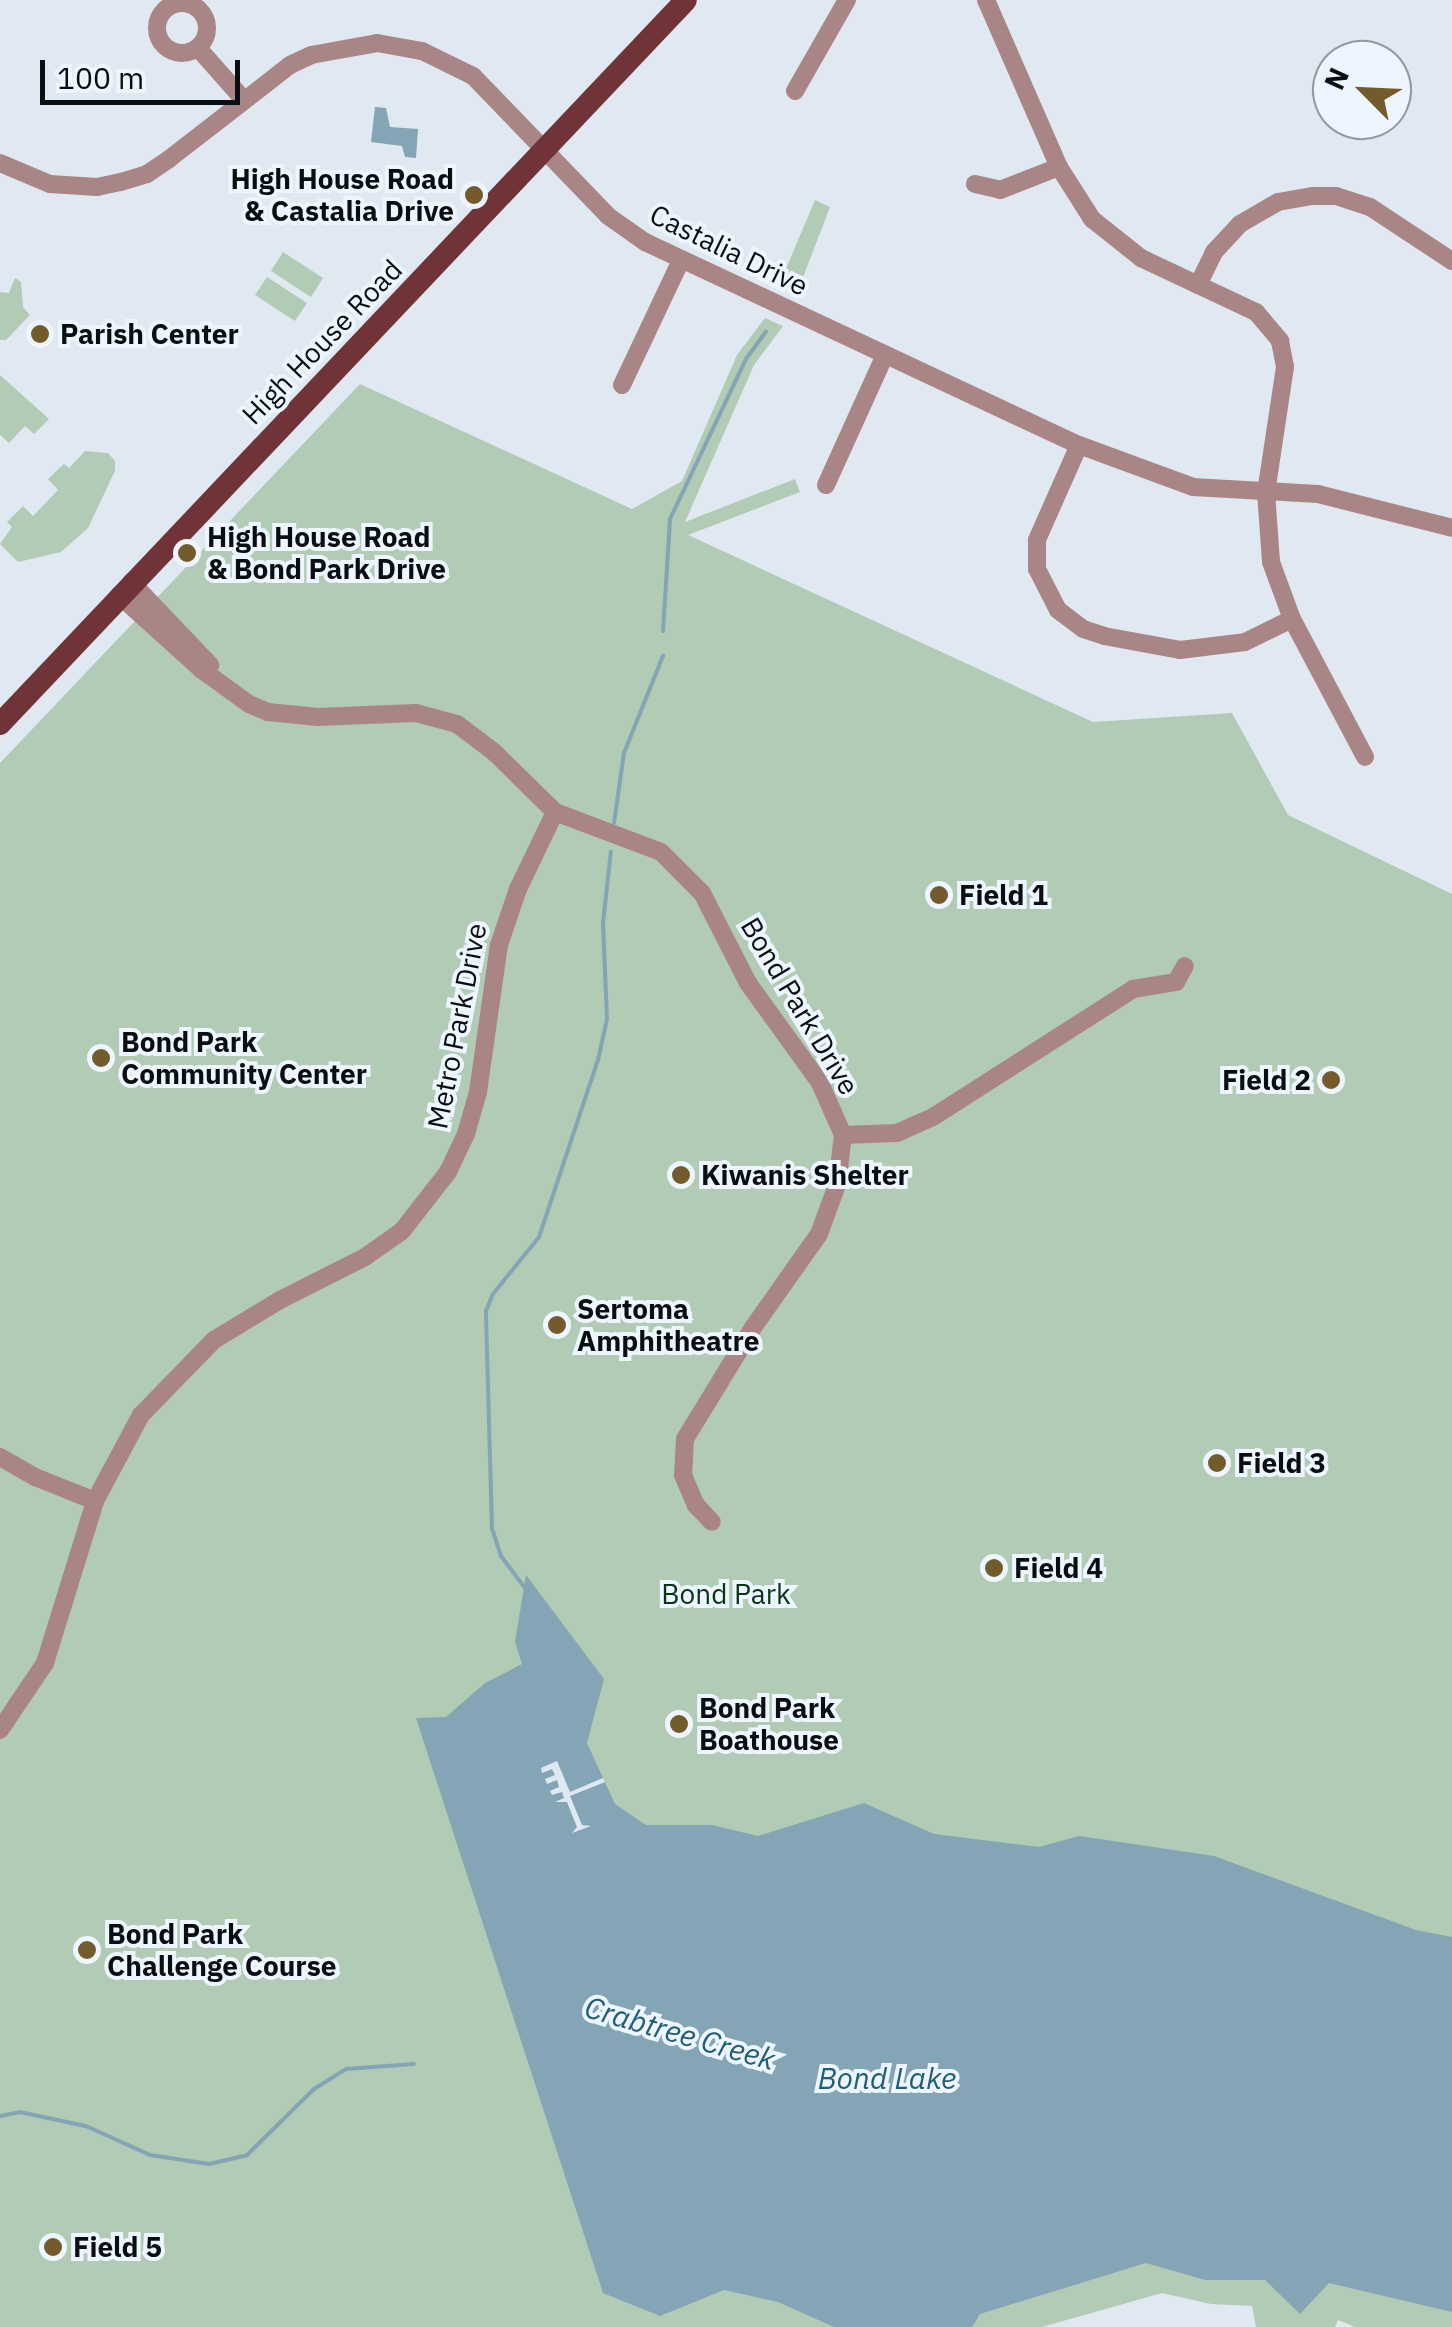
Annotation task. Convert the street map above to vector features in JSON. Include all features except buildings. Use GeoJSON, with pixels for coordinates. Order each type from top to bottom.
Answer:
{"type":"FeatureCollection","features":[{"type":"Feature","properties":{"kind":"main road","name":"High House Road"},"geometry":{"type":"LineString","coordinates":[[0,724],[686,0]]}},
{"type":"Feature","properties":{"kind":"street"},"geometry":{"type":"LineString","coordinates":[[794,91],[847,0]]}},
{"type":"Feature","properties":{"kind":"street"},"geometry":{"type":"LineString","coordinates":[[986,0],[1058,166],[1078,201],[1112,238],[1140,258],[1256,312],[1275,330],[1284,351],[1266,492],[1271,562],[1292,619],[1365,757]]}},
{"type":"Feature","properties":{"kind":"street","name":"Castalia Drive"},"geometry":{"type":"LineString","coordinates":[[0,163],[50,184],[97,188],[121,182],[170,160],[244,100],[311,55],[363,44],[422,51],[473,76],[626,231],[1079,445],[1178,483],[1318,494],[1452,528]]}},
{"type":"Feature","properties":{"kind":"street"},"geometry":{"type":"LineString","coordinates":[[198,48],[244,100]]}},
{"type":"Feature","properties":{"kind":"street"},"geometry":{"type":"LineString","coordinates":[[975,184],[1000,190],[1058,166]]}},
{"type":"Feature","properties":{"kind":"street"},"geometry":{"type":"LineString","coordinates":[[1198,285],[1214,252],[1240,224],[1278,202],[1313,196],[1336,196],[1370,208],[1452,261]]}},
{"type":"Feature","properties":{"kind":"street"},"geometry":{"type":"LineString","coordinates":[[622,385],[681,260]]}},
{"type":"Feature","properties":{"kind":"street"},"geometry":{"type":"LineString","coordinates":[[826,485],[885,355]]}},
{"type":"Feature","properties":{"kind":"street"},"geometry":{"type":"LineString","coordinates":[[1079,445],[1037,540],[1037,569],[1058,610],[1083,629],[1104,636],[1180,650],[1245,642],[1292,619]]}},
{"type":"Feature","properties":{"kind":"street","name":"Bond Park Drive"},"geometry":{"type":"LineString","coordinates":[[125,588],[174,624],[226,685],[249,704],[288,716],[394,713],[444,719],[484,744],[555,812],[661,852],[692,880],[748,983],[820,1083],[843,1135],[837,1185],[819,1234],[754,1326],[685,1439],[683,1475],[688,1491],[712,1522]]}},
{"type":"Feature","properties":{"kind":"street","name":"Metro Park Drive"},"geometry":{"type":"LineString","coordinates":[[0,1730],[45,1663],[95,1501],[141,1415],[190,1360],[242,1320],[383,1245],[402,1231],[439,1187],[462,1143],[478,1092],[498,945],[518,889],[555,812]]}},
{"type":"Feature","properties":{"kind":"street"},"geometry":{"type":"LineString","coordinates":[[843,1135],[897,1133],[933,1116],[1133,989],[1176,982],[1186,966]]}},
{"type":"Feature","properties":{"kind":"street"},"geometry":{"type":"LineString","coordinates":[[0,1456],[35,1477],[95,1501]]}},
{"type":"Feature","properties":{"kind":"green space"},"geometry":{"type":"Polygon","coordinates":[[[815,200],[830,207],[797,293],[779,285],[815,200]]]}},
{"type":"Feature","properties":{"kind":"green space"},"geometry":{"type":"Polygon","coordinates":[[[283,252],[323,278],[311,297],[271,271],[283,252]]]}},
{"type":"Feature","properties":{"kind":"green space"},"geometry":{"type":"Polygon","coordinates":[[[267,277],[307,303],[295,321],[255,295],[267,277]]]}},
{"type":"Feature","properties":{"kind":"green space"},"geometry":{"type":"Polygon","coordinates":[[[15,278],[21,282],[23,307],[30,315],[6,340],[0,340],[0,292],[9,293],[15,278]]]}},
{"type":"Feature","properties":{"kind":"green space","name":"Bond Park"},"geometry":{"type":"Polygon","coordinates":[[[765,318],[783,326],[754,365],[685,522],[795,479],[800,492],[688,535],[1093,722],[1232,713],[1288,815],[1452,894],[1452,2327],[1355,2327],[1338,2320],[1335,2327],[1256,2327],[1252,2306],[1211,2304],[1162,2293],[1042,2327],[0,2327],[0,763],[360,384],[632,509],[682,481],[737,355],[765,318]]]}},
{"type":"Feature","properties":{"kind":"green space"},"geometry":{"type":"Polygon","coordinates":[[[0,375],[49,419],[34,434],[25,426],[9,443],[0,435],[0,375]]]}},
{"type":"Feature","properties":{"kind":"green space"},"geometry":{"type":"Polygon","coordinates":[[[85,451],[108,453],[115,461],[115,471],[88,528],[61,552],[18,562],[0,544],[12,527],[7,522],[23,506],[33,516],[58,490],[48,479],[64,464],[69,468],[85,451]]]}},
{"type":"Feature","properties":{"kind":"water"},"geometry":{"type":"Polygon","coordinates":[[[375,107],[386,108],[390,127],[418,129],[416,158],[405,157],[402,146],[371,142],[375,107]]]}},
{"type":"Feature","properties":{"kind":"water","name":"Bond Lake"},"geometry":{"type":"Polygon","coordinates":[[[526,1575],[604,1679],[587,1743],[615,1804],[646,1825],[712,1825],[758,1836],[864,1803],[934,1834],[1039,1847],[1079,1836],[1214,1856],[1416,1930],[1452,1937],[1452,2312],[1329,2283],[1300,2314],[1265,2280],[1205,2280],[1146,2263],[980,2314],[972,2327],[834,2327],[778,2302],[724,2290],[660,2316],[603,2293],[416,1718],[446,1717],[485,1683],[522,1664],[515,1642],[526,1575]]]}},
{"type":"Feature","properties":{"kind":"pier"},"geometry":{"type":"Polygon","coordinates":[[[557,1761],[570,1792],[603,1778],[605,1782],[570,1796],[582,1825],[591,1826],[572,1833],[577,1827],[567,1802],[555,1802],[564,1798],[562,1792],[552,1795],[550,1791],[559,1787],[557,1780],[547,1784],[545,1779],[555,1775],[552,1769],[542,1773],[541,1768],[557,1761]]]}},
{"type":"Feature","properties":{"kind":"waterway"},"geometry":{"type":"LineString","coordinates":[[663,631],[670,519],[746,359],[766,331]]}},
{"type":"Feature","properties":{"kind":"waterway"},"geometry":{"type":"LineString","coordinates":[[614,823],[624,753],[663,656]]}},
{"type":"Feature","properties":{"kind":"waterway"},"geometry":{"type":"LineString","coordinates":[[525,1588],[501,1556],[492,1529],[486,1311],[493,1294],[539,1237],[598,1060],[607,1019],[603,923],[611,851]]}},
{"type":"Feature","properties":{"kind":"waterway"},"geometry":{"type":"LineString","coordinates":[[0,2116],[20,2112],[86,2126],[150,2155],[209,2164],[247,2155],[314,2089],[346,2069],[414,2064]]}},
{"type":"Feature","properties":{"kind":"place","name":"High House Road & Castalia Drive"},"geometry":{"type":"Point","coordinates":[474,195]}},
{"type":"Feature","properties":{"kind":"place","name":"Parish Center"},"geometry":{"type":"Point","coordinates":[40,334]}},
{"type":"Feature","properties":{"kind":"place","name":"High House Road & Bond Park Drive"},"geometry":{"type":"Point","coordinates":[187,553]}},
{"type":"Feature","properties":{"kind":"place","name":"Field 1"},"geometry":{"type":"Point","coordinates":[939,895]}},
{"type":"Feature","properties":{"kind":"place","name":"Bond Park Community Center"},"geometry":{"type":"Point","coordinates":[101,1058]}},
{"type":"Feature","properties":{"kind":"place","name":"Field 2"},"geometry":{"type":"Point","coordinates":[1331,1080]}},
{"type":"Feature","properties":{"kind":"place","name":"Kiwanis Shelter"},"geometry":{"type":"Point","coordinates":[681,1175]}},
{"type":"Feature","properties":{"kind":"place","name":"Sertoma Amphitheatre"},"geometry":{"type":"Point","coordinates":[557,1325]}},
{"type":"Feature","properties":{"kind":"place","name":"Field 3"},"geometry":{"type":"Point","coordinates":[1217,1463]}},
{"type":"Feature","properties":{"kind":"place","name":"Field 4"},"geometry":{"type":"Point","coordinates":[994,1568]}},
{"type":"Feature","properties":{"kind":"place","name":"Bond Park Boathouse"},"geometry":{"type":"Point","coordinates":[679,1724]}},
{"type":"Feature","properties":{"kind":"place","name":"Bond Park Challenge Course"},"geometry":{"type":"Point","coordinates":[87,1950]}},
{"type":"Feature","properties":{"kind":"place","name":"Field 5"},"geometry":{"type":"Point","coordinates":[53,2247]}},
{"type":"Feature","properties":{"kind":"water label","name":"Crabtree Creek"},"geometry":{"type":"Point","coordinates":[680,2033]}}]}
